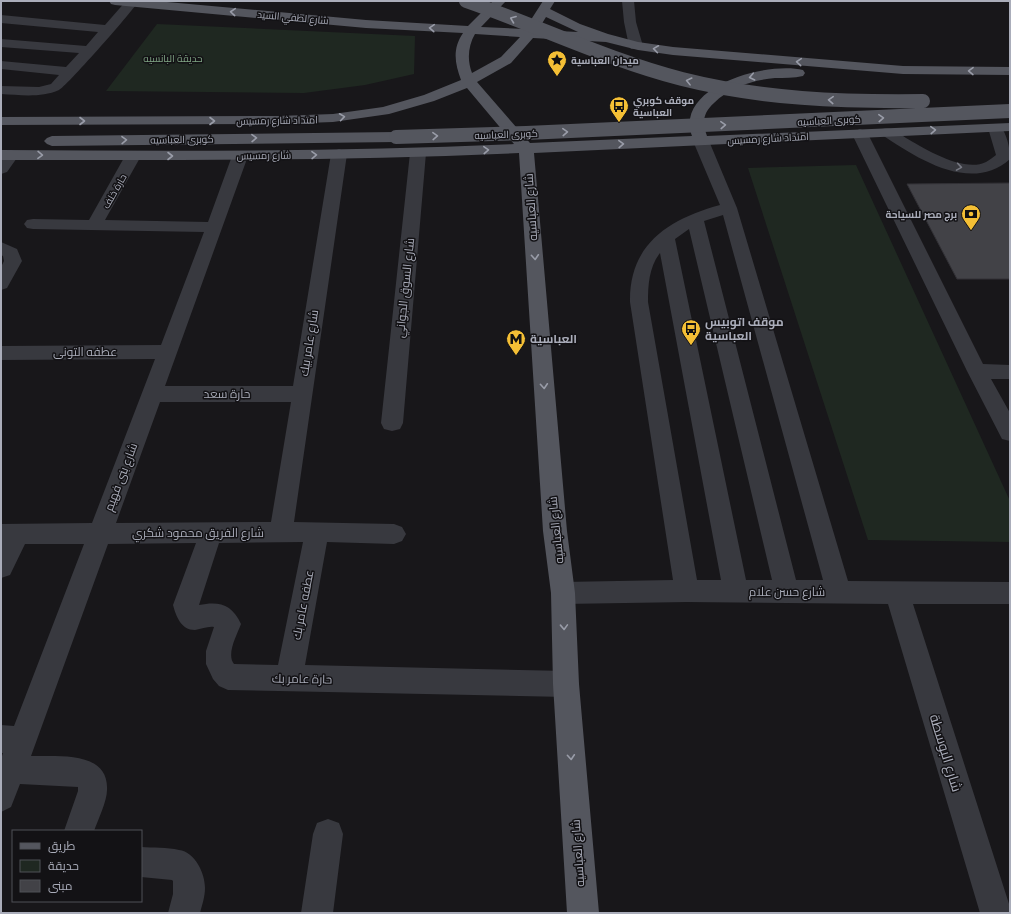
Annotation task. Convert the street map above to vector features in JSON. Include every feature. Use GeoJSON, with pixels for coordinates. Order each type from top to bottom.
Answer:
{"type":"FeatureCollection","features":[{"type":"Feature","properties":{"kind":"main road","name":"شارع لطفي السيد"},"geometry":{"type":"LineString","coordinates":[[116,1],[366,24],[471,30]]}},
{"type":"Feature","properties":{"kind":"main road"},"geometry":{"type":"LineString","coordinates":[[152,4],[228,1]]}},
{"type":"Feature","properties":{"kind":"main road","name":"كوبرى العباسيه"},"geometry":{"type":"LineString","coordinates":[[466,1],[623,61],[711,86],[809,100],[892,102],[935,101]]}},
{"type":"Feature","properties":{"kind":"main road"},"geometry":{"type":"LineString","coordinates":[[500,1],[471,30],[464,43],[461,58],[463,70],[469,82],[526,148]]}},
{"type":"Feature","properties":{"kind":"main road"},"geometry":{"type":"LineString","coordinates":[[546,6],[580,29],[636,46],[673,51],[903,70]]}},
{"type":"Feature","properties":{"kind":"main road","name":"امتداد شارع رمسيس"},"geometry":{"type":"LineString","coordinates":[[1,121],[279,120],[332,118],[384,111],[429,98],[469,82],[506,60],[529,34],[546,6]]}},
{"type":"Feature","properties":{"kind":"main road"},"geometry":{"type":"LineString","coordinates":[[471,30],[608,38]]}},
{"type":"Feature","properties":{"kind":"main road"},"geometry":{"type":"LineString","coordinates":[[701,141],[695,122],[700,108],[711,96],[726,86],[745,79],[767,74],[903,70],[1010,71]]}},
{"type":"Feature","properties":{"kind":"main road","name":"كوبرى العباسيه"},"geometry":{"type":"LineString","coordinates":[[1,141],[396,137],[534,133],[1010,111]]}},
{"type":"Feature","properties":{"kind":"main road","name":"امتداد شارع رمسيس"},"geometry":{"type":"LineString","coordinates":[[526,148],[1002,127]]}},
{"type":"Feature","properties":{"kind":"main road","name":"شارع رمسيس"},"geometry":{"type":"LineString","coordinates":[[6,155],[240,156],[418,153],[526,148]]}},
{"type":"Feature","properties":{"kind":"main road","name":"شارع العباسيه"},"geometry":{"type":"LineString","coordinates":[[526,148],[555,531],[563,593],[566,684],[583,913]]}},
{"type":"Feature","properties":{"kind":"street"},"geometry":{"type":"LineString","coordinates":[[628,1],[630,22],[636,46]]}},
{"type":"Feature","properties":{"kind":"street"},"geometry":{"type":"LineString","coordinates":[[1,90],[39,91],[51,89],[60,84],[132,2]]}},
{"type":"Feature","properties":{"kind":"street"},"geometry":{"type":"LineString","coordinates":[[1,19],[109,29]]}},
{"type":"Feature","properties":{"kind":"street"},"geometry":{"type":"LineString","coordinates":[[1,42],[90,50]]}},
{"type":"Feature","properties":{"kind":"street"},"geometry":{"type":"LineString","coordinates":[[1,65],[71,72]]}},
{"type":"Feature","properties":{"kind":"street"},"geometry":{"type":"LineString","coordinates":[[887,132],[939,162],[952,166],[980,168],[995,164],[1004,156],[1002,127]]}},
{"type":"Feature","properties":{"kind":"street"},"geometry":{"type":"LineString","coordinates":[[860,134],[977,371],[1010,433]]}},
{"type":"Feature","properties":{"kind":"street"},"geometry":{"type":"LineString","coordinates":[[701,141],[728,208],[839,592]]}},
{"type":"Feature","properties":{"kind":"street","name":"شارع السوق الجواني"},"geometry":{"type":"LineString","coordinates":[[392,423],[418,153]]}},
{"type":"Feature","properties":{"kind":"street","name":"شارع عامر بيك"},"geometry":{"type":"LineString","coordinates":[[280,532],[339,154]]}},
{"type":"Feature","properties":{"kind":"street"},"geometry":{"type":"LineString","coordinates":[[1,169],[6,155]]}},
{"type":"Feature","properties":{"kind":"street","name":"حارة خلف"},"geometry":{"type":"LineString","coordinates":[[94,225],[133,156]]}},
{"type":"Feature","properties":{"kind":"street","name":"شارع بنى فهيم"},"geometry":{"type":"LineString","coordinates":[[1,797],[12,769],[11,740],[100,533],[215,227],[240,156]]}},
{"type":"Feature","properties":{"kind":"street"},"geometry":{"type":"LineString","coordinates":[[688,591],[639,302],[639,284],[644,266],[653,250],[666,236],[695,218],[728,208]]}},
{"type":"Feature","properties":{"kind":"street"},"geometry":{"type":"LineString","coordinates":[[695,218],[787,592]]}},
{"type":"Feature","properties":{"kind":"street"},"geometry":{"type":"LineString","coordinates":[[33,224],[215,227]]}},
{"type":"Feature","properties":{"kind":"street"},"geometry":{"type":"LineString","coordinates":[[666,236],[736,592]]}},
{"type":"Feature","properties":{"kind":"street"},"geometry":{"type":"LineString","coordinates":[[1,248],[11,253],[13,261],[1,284]]}},
{"type":"Feature","properties":{"kind":"street","name":"عطفه التونى"},"geometry":{"type":"LineString","coordinates":[[1,353],[168,352]]}},
{"type":"Feature","properties":{"kind":"street"},"geometry":{"type":"LineString","coordinates":[[977,371],[1010,372]]}},
{"type":"Feature","properties":{"kind":"street","name":"حارة سعد"},"geometry":{"type":"LineString","coordinates":[[152,394],[301,394]]}},
{"type":"Feature","properties":{"kind":"street","name":"شارع الفريق محمود شكري"},"geometry":{"type":"LineString","coordinates":[[10,534],[211,532],[394,534]]}},
{"type":"Feature","properties":{"kind":"street","name":"حارة عامر بك"},"geometry":{"type":"LineString","coordinates":[[211,532],[186,605],[188,614],[194,618],[217,614],[224,617],[228,624],[217,658],[220,669],[228,677],[566,684]]}},
{"type":"Feature","properties":{"kind":"street","name":"عطفه عامر بك"},"geometry":{"type":"LineString","coordinates":[[289,678],[317,532]]}},
{"type":"Feature","properties":{"kind":"street"},"geometry":{"type":"LineString","coordinates":[[1,567],[10,534]]}},
{"type":"Feature","properties":{"kind":"street","name":"شارع حسن علام"},"geometry":{"type":"LineString","coordinates":[[563,593],[688,591],[1010,593]]}},
{"type":"Feature","properties":{"kind":"street","name":"شارع البوسطة"},"geometry":{"type":"LineString","coordinates":[[897,593],[996,913]]}},
{"type":"Feature","properties":{"kind":"street"},"geometry":{"type":"LineString","coordinates":[[12,769],[84,773],[92,780],[93,791],[79,830]]}},
{"type":"Feature","properties":{"kind":"street"},"geometry":{"type":"LineString","coordinates":[[317,913],[328,834]]}},
{"type":"Feature","properties":{"kind":"street"},"geometry":{"type":"LineString","coordinates":[[142,862],[180,865],[187,873],[190,888],[184,913]]}},
{"type":"Feature","properties":{"kind":"green space","name":"حديقة البانسيه"},"geometry":{"type":"Polygon","coordinates":[[[157,24],[415,36],[414,74],[365,85],[304,93],[106,91],[157,24]]]}},
{"type":"Feature","properties":{"kind":"green space"},"geometry":{"type":"Polygon","coordinates":[[[856,165],[1010,501],[1010,542],[868,540],[748,168],[856,165]]]}},
{"type":"Feature","properties":{"kind":"building","name":"برج مصر للسياحة"},"geometry":{"type":"Polygon","coordinates":[[[1010,183],[1010,279],[957,279],[907,184],[1010,183]]]}},
{"type":"Feature","properties":{"kind":"place","name":"ميدان العباسية"},"geometry":{"type":"Point","coordinates":[557,77]}},
{"type":"Feature","properties":{"kind":"place","name":"موقف كوبري العباسية"},"geometry":{"type":"Point","coordinates":[619,123]}},
{"type":"Feature","properties":{"kind":"place","name":"برج مصر للسياحة"},"geometry":{"type":"Point","coordinates":[971,231]}},
{"type":"Feature","properties":{"kind":"place","name":"موقف اتوبيس العباسية"},"geometry":{"type":"Point","coordinates":[691,346]}},
{"type":"Feature","properties":{"kind":"place","name":"العباسية"},"geometry":{"type":"Point","coordinates":[516,356]}}]}
